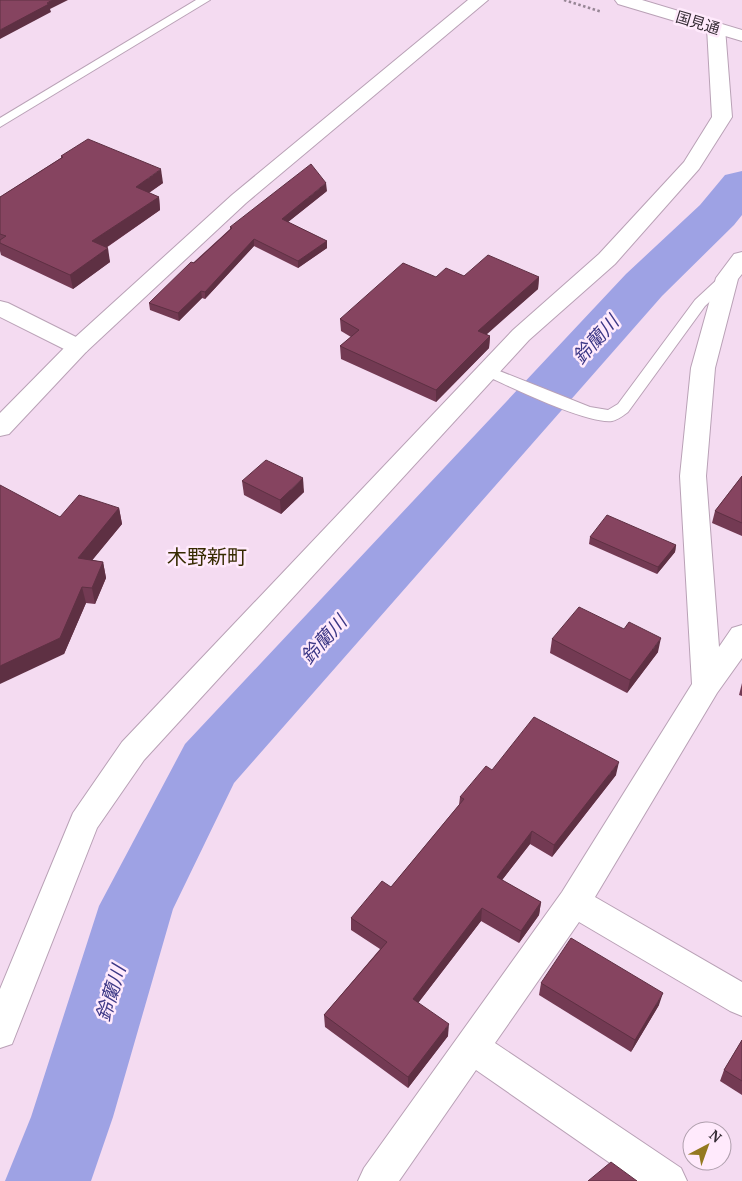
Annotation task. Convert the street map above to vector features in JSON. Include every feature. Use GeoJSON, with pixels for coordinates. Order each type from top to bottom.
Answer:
{"type":"FeatureCollection","features":[{"type":"Feature","properties":{"kind":"street"},"geometry":{"type":"LineString","coordinates":[[0,428],[78,347],[239,199],[479,0]]}},
{"type":"Feature","properties":{"kind":"street","name":"国見通"},"geometry":{"type":"LineString","coordinates":[[624,0],[742,36]]}},
{"type":"Feature","properties":{"kind":"street"},"geometry":{"type":"LineString","coordinates":[[0,1032],[84,822],[133,751],[521,335],[608,259],[692,165],[722,117],[716,28]]}},
{"type":"Feature","properties":{"kind":"street"},"geometry":{"type":"LineString","coordinates":[[707,685],[693,476],[703,368],[737,266]]}},
{"type":"Feature","properties":{"kind":"street"},"geometry":{"type":"LineString","coordinates":[[0,308],[78,347]]}},
{"type":"Feature","properties":{"kind":"street"},"geometry":{"type":"LineString","coordinates":[[377,1181],[574,902],[707,685],[742,636]]}},
{"type":"Feature","properties":{"kind":"street"},"geometry":{"type":"LineString","coordinates":[[574,902],[742,1000]]}},
{"type":"Feature","properties":{"kind":"street"},"geometry":{"type":"LineString","coordinates":[[472,1047],[668,1181]]}},
{"type":"Feature","properties":{"kind":"lane"},"geometry":{"type":"LineString","coordinates":[[0,123],[204,0]]}},
{"type":"Feature","properties":{"kind":"lane"},"geometry":{"type":"LineString","coordinates":[[487,372],[587,412],[611,416],[623,408],[700,303],[737,266]]}},
{"type":"Feature","properties":{"kind":"building"},"geometry":{"type":"Polygon","coordinates":[[[0,0],[52,0],[47,3],[49,4],[0,30],[0,0]]]}},
{"type":"Feature","properties":{"kind":"building"},"geometry":{"type":"Polygon","coordinates":[[[88,139],[161,169],[136,187],[159,197],[92,241],[108,248],[70,275],[0,243],[0,240],[6,236],[0,234],[0,197],[88,139]]]}},
{"type":"Feature","properties":{"kind":"building"},"geometry":{"type":"Polygon","coordinates":[[[311,164],[326,183],[282,219],[327,241],[298,261],[254,239],[205,292],[201,291],[178,313],[149,303],[191,262],[194,263],[232,228],[230,227],[311,164]]]}},
{"type":"Feature","properties":{"kind":"building"},"geometry":{"type":"Polygon","coordinates":[[[488,255],[539,277],[478,331],[490,336],[436,390],[340,346],[359,330],[340,319],[403,263],[436,277],[446,268],[464,276],[488,255]]]}},
{"type":"Feature","properties":{"kind":"building"},"geometry":{"type":"Polygon","coordinates":[[[266,460],[303,478],[280,500],[242,481],[266,460]]]}},
{"type":"Feature","properties":{"kind":"building"},"geometry":{"type":"Polygon","coordinates":[[[742,476],[742,523],[715,511],[742,476]]]}},
{"type":"Feature","properties":{"kind":"building"},"geometry":{"type":"Polygon","coordinates":[[[0,485],[60,517],[79,495],[119,508],[78,558],[103,562],[92,588],[82,587],[60,638],[0,666],[0,485]]]}},
{"type":"Feature","properties":{"kind":"building"},"geometry":{"type":"Polygon","coordinates":[[[607,515],[676,545],[658,567],[590,537],[607,515]]]}},
{"type":"Feature","properties":{"kind":"building"},"geometry":{"type":"Polygon","coordinates":[[[579,607],[624,629],[629,622],[661,638],[630,680],[552,639],[579,607]]]}},
{"type":"Feature","properties":{"kind":"building"},"geometry":{"type":"Polygon","coordinates":[[[534,717],[619,762],[554,845],[532,831],[497,877],[541,902],[521,931],[482,908],[413,999],[449,1024],[408,1077],[324,1015],[387,942],[351,918],[382,881],[391,887],[464,799],[460,797],[486,766],[492,770],[534,717]]]}},
{"type":"Feature","properties":{"kind":"building"},"geometry":{"type":"Polygon","coordinates":[[[571,938],[663,993],[635,1040],[541,983],[571,938]]]}},
{"type":"Feature","properties":{"kind":"building"},"geometry":{"type":"Polygon","coordinates":[[[742,1040],[742,1081],[724,1070],[742,1040]]]}},
{"type":"Feature","properties":{"kind":"building"},"geometry":{"type":"Polygon","coordinates":[[[611,1162],[637,1181],[588,1181],[611,1162]]]}},
{"type":"Feature","properties":{"kind":"waterway","name":"鈴蘭川"},"geometry":{"type":"LineString","coordinates":[[48,1181],[72,1117],[136,906],[209,764],[644,285],[717,215],[742,185]]}},
{"type":"Feature","properties":{"kind":"district","name":"木野新町"},"geometry":{"type":"Point","coordinates":[207,556]}}]}
